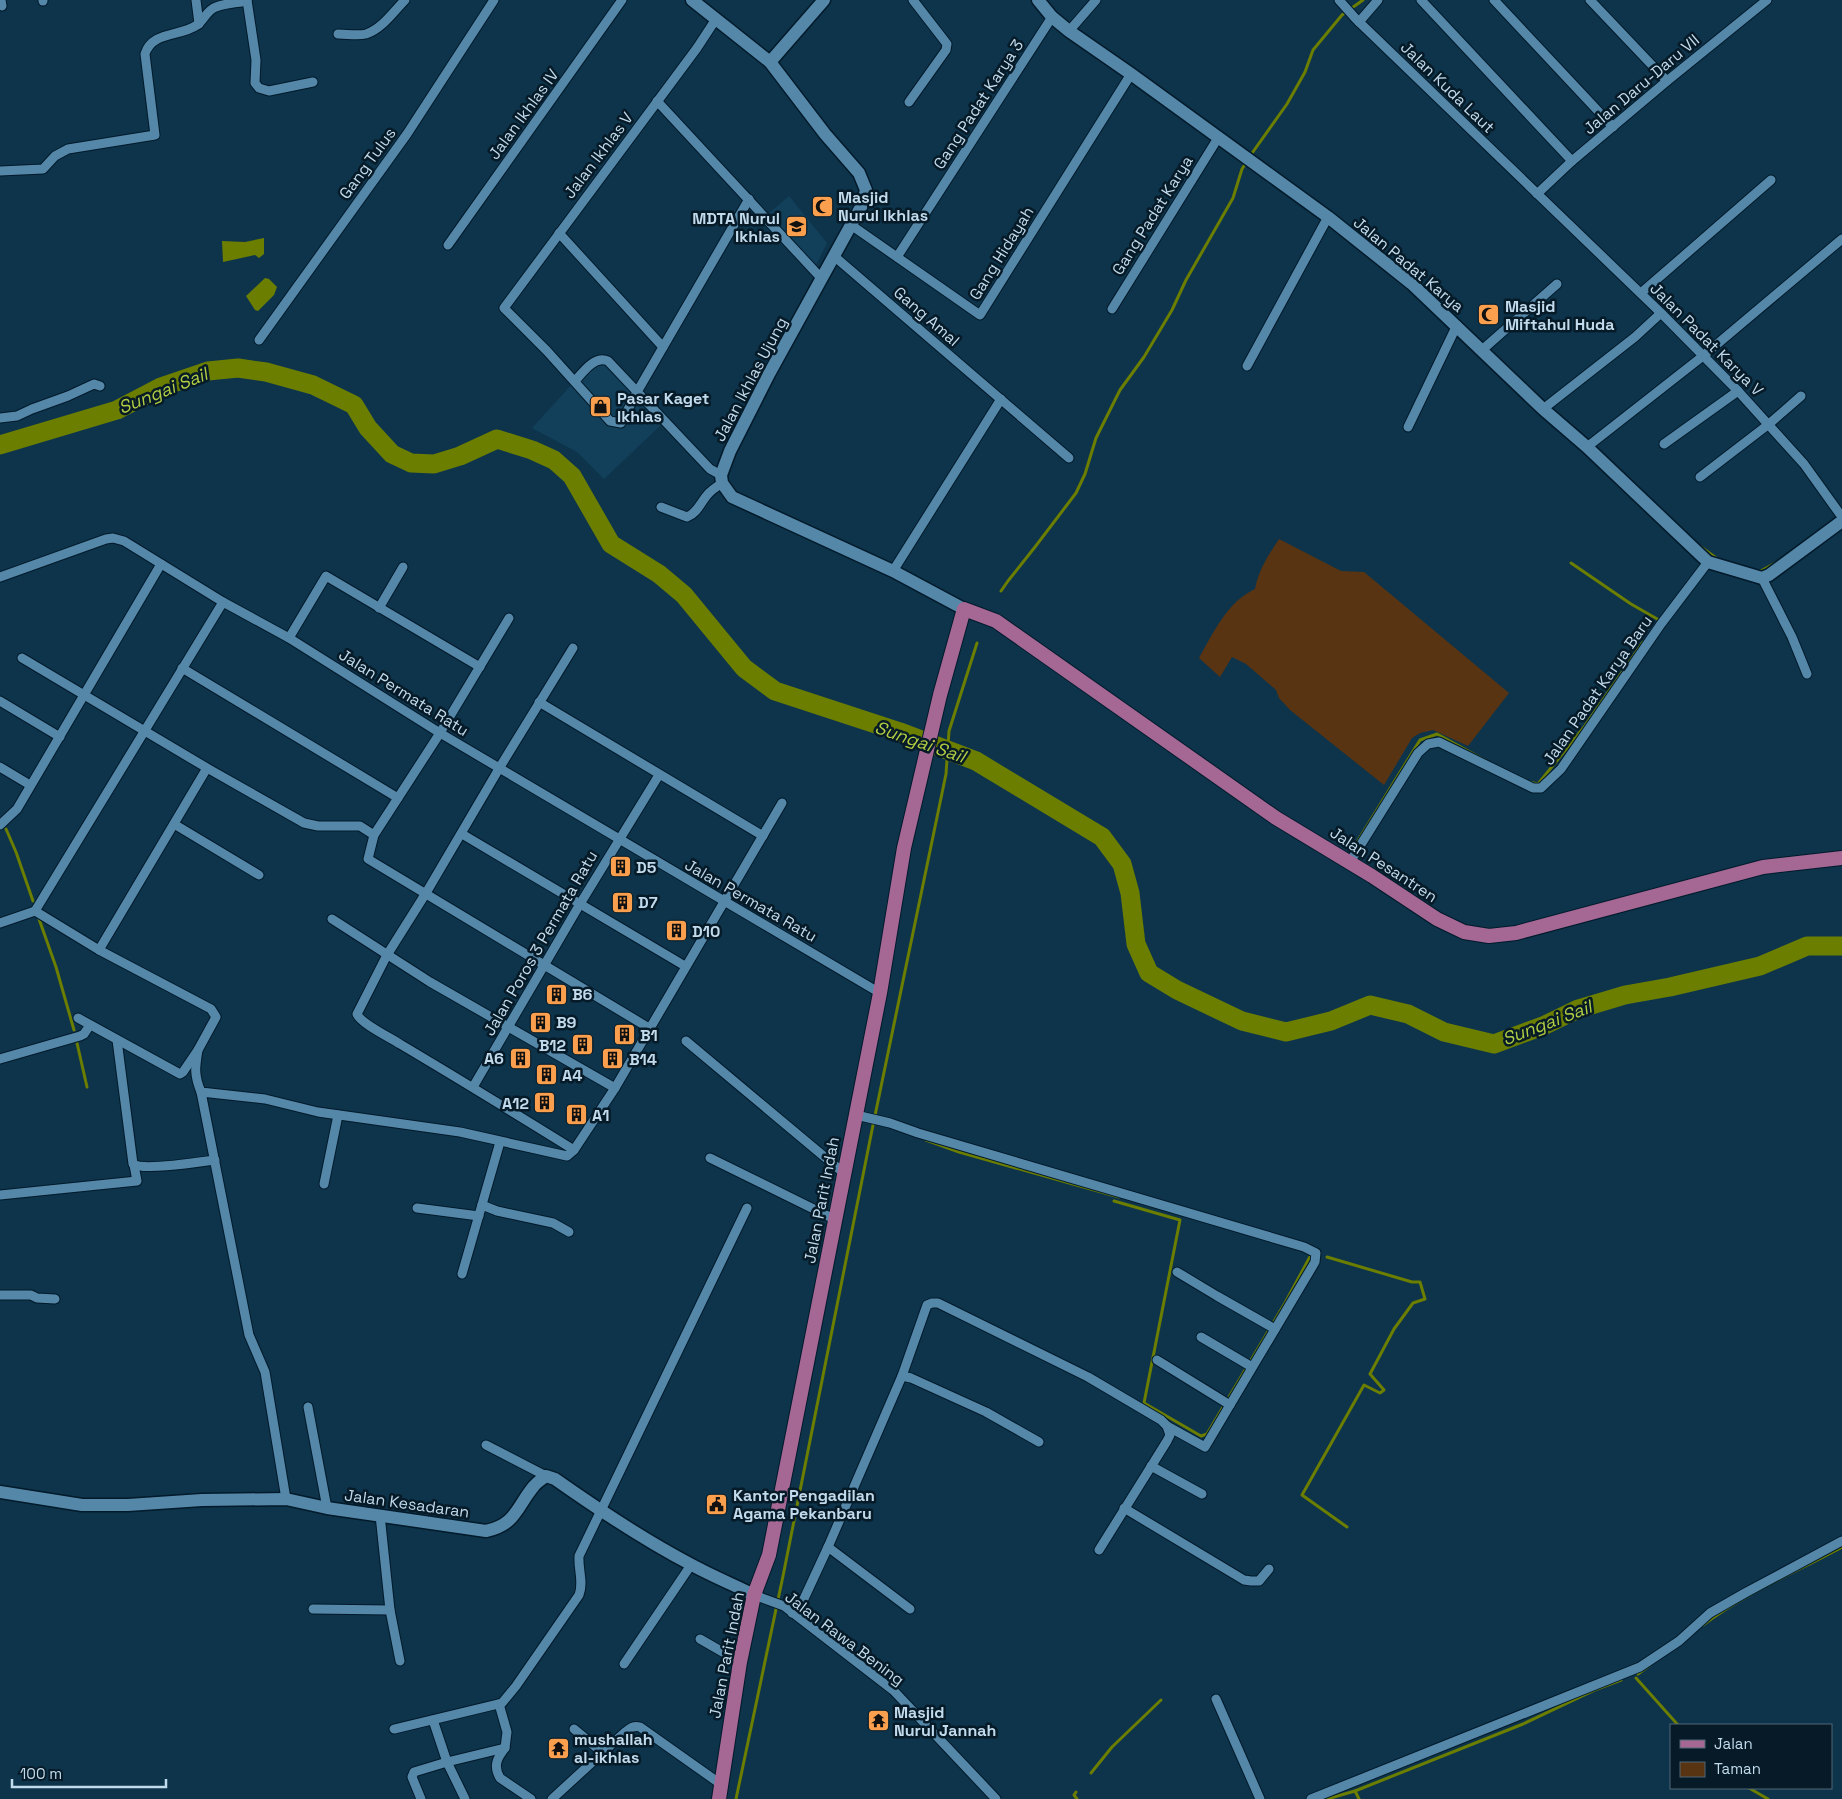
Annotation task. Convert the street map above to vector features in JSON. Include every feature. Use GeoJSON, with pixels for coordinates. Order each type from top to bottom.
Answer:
{"type":"FeatureCollection","features":[{"type":"Feature","properties":{"kind":"main road","name":"Jalan Pesantren"},"geometry":{"type":"LineString","coordinates":[[964,609],[996,621],[1276,818],[1350,862],[1437,919],[1464,932],[1489,936],[1535,929],[1763,867],[1842,858]]}},
{"type":"Feature","properties":{"kind":"main road","name":"Jalan Parit Indah"},"geometry":{"type":"LineString","coordinates":[[719,1799],[740,1662],[754,1595],[769,1555],[845,1174],[861,1117],[904,848],[940,695],[964,609]]}},
{"type":"Feature","properties":{"kind":"street"},"geometry":{"type":"LineString","coordinates":[[196,0],[199,24]]}},
{"type":"Feature","properties":{"kind":"street"},"geometry":{"type":"LineString","coordinates":[[338,34],[364,34],[372,32],[405,0]]}},
{"type":"Feature","properties":{"kind":"street","name":"Gang Tulus"},"geometry":{"type":"LineString","coordinates":[[259,340],[407,134],[493,0]]}},
{"type":"Feature","properties":{"kind":"street","name":"Jalan Ikhlas IV"},"geometry":{"type":"LineString","coordinates":[[448,245],[622,0]]}},
{"type":"Feature","properties":{"kind":"street","name":"Jalan Ikhlas Ujung"},"geometry":{"type":"LineString","coordinates":[[692,0],[770,62],[862,179],[866,190],[851,225],[769,374],[730,451],[722,479]]}},
{"type":"Feature","properties":{"kind":"street"},"geometry":{"type":"LineString","coordinates":[[770,62],[824,0]]}},
{"type":"Feature","properties":{"kind":"street"},"geometry":{"type":"LineString","coordinates":[[909,102],[946,50],[947,44],[913,0]]}},
{"type":"Feature","properties":{"kind":"street","name":"Jalan Padat Karya"},"geometry":{"type":"LineString","coordinates":[[1038,0],[1052,17],[1069,31],[1328,218],[1412,284],[1708,562],[1762,578]]}},
{"type":"Feature","properties":{"kind":"street"},"geometry":{"type":"LineString","coordinates":[[1069,31],[1096,0]]}},
{"type":"Feature","properties":{"kind":"street"},"geometry":{"type":"LineString","coordinates":[[1357,20],[1378,0]]}},
{"type":"Feature","properties":{"kind":"street"},"geometry":{"type":"LineString","coordinates":[[1421,0],[1572,161]]}},
{"type":"Feature","properties":{"kind":"street"},"geometry":{"type":"LineString","coordinates":[[1494,0],[1613,127]]}},
{"type":"Feature","properties":{"kind":"street"},"geometry":{"type":"LineString","coordinates":[[1590,0],[1667,81]]}},
{"type":"Feature","properties":{"kind":"street","name":"Jalan Daru-Daru VII"},"geometry":{"type":"LineString","coordinates":[[1537,194],[1572,161],[1767,0]]}},
{"type":"Feature","properties":{"kind":"street"},"geometry":{"type":"LineString","coordinates":[[0,172],[43,169],[55,156],[68,149],[155,135],[145,54],[147,48],[156,39],[199,24],[209,11],[216,6],[247,1],[255,53],[255,83],[258,88],[269,91],[313,82]]}},
{"type":"Feature","properties":{"kind":"street","name":"Jalan Kuda Laut"},"geometry":{"type":"LineString","coordinates":[[1341,3],[1537,194]]}},
{"type":"Feature","properties":{"kind":"street","name":"Gang Padat Karya 3"},"geometry":{"type":"LineString","coordinates":[[897,257],[1052,17]]}},
{"type":"Feature","properties":{"kind":"street","name":"Jalan Ikhlas V"},"geometry":{"type":"LineString","coordinates":[[575,381],[504,308],[716,19]]}},
{"type":"Feature","properties":{"kind":"street","name":"Gang Hidayah"},"geometry":{"type":"LineString","coordinates":[[851,225],[980,315],[1131,74]]}},
{"type":"Feature","properties":{"kind":"street"},"geometry":{"type":"LineString","coordinates":[[657,101],[822,279]]}},
{"type":"Feature","properties":{"kind":"street","name":"Gang Padat Karya"},"geometry":{"type":"LineString","coordinates":[[1112,309],[1218,138]]}},
{"type":"Feature","properties":{"kind":"street"},"geometry":{"type":"LineString","coordinates":[[1641,293],[1771,180]]}},
{"type":"Feature","properties":{"kind":"street","name":"Jalan Padat Karya V"},"geometry":{"type":"LineString","coordinates":[[1537,194],[1641,293],[1769,424],[1804,464],[1841,523]]}},
{"type":"Feature","properties":{"kind":"street"},"geometry":{"type":"LineString","coordinates":[[748,199],[637,392],[621,422],[614,423],[610,421],[575,381],[597,360],[604,359],[608,361],[637,392],[710,469],[722,479],[732,497],[893,571],[964,609]]}},
{"type":"Feature","properties":{"kind":"street"},"geometry":{"type":"LineString","coordinates":[[1247,366],[1328,218]]}},
{"type":"Feature","properties":{"kind":"street"},"geometry":{"type":"LineString","coordinates":[[559,233],[663,348]]}},
{"type":"Feature","properties":{"kind":"street"},"geometry":{"type":"LineString","coordinates":[[1587,447],[1703,356],[1842,239]]}},
{"type":"Feature","properties":{"kind":"street","name":"Gang Amal"},"geometry":{"type":"LineString","coordinates":[[834,256],[1069,458]]}},
{"type":"Feature","properties":{"kind":"street"},"geometry":{"type":"LineString","coordinates":[[1482,350],[1557,284]]}},
{"type":"Feature","properties":{"kind":"street"},"geometry":{"type":"LineString","coordinates":[[1543,409],[1635,337],[1661,313]]}},
{"type":"Feature","properties":{"kind":"street"},"geometry":{"type":"LineString","coordinates":[[1408,427],[1456,325]]}},
{"type":"Feature","properties":{"kind":"street"},"geometry":{"type":"LineString","coordinates":[[0,418],[17,416],[32,408],[68,396],[94,384],[100,386]]}},
{"type":"Feature","properties":{"kind":"street"},"geometry":{"type":"LineString","coordinates":[[1664,444],[1738,391]]}},
{"type":"Feature","properties":{"kind":"street"},"geometry":{"type":"LineString","coordinates":[[1700,477],[1769,424],[1801,396]]}},
{"type":"Feature","properties":{"kind":"street"},"geometry":{"type":"LineString","coordinates":[[893,571],[1001,399]]}},
{"type":"Feature","properties":{"kind":"street"},"geometry":{"type":"LineString","coordinates":[[661,507],[688,517],[694,515],[700,504],[722,479]]}},
{"type":"Feature","properties":{"kind":"street"},"geometry":{"type":"LineString","coordinates":[[1807,674],[1792,637],[1762,578],[1769,575],[1841,523]]}},
{"type":"Feature","properties":{"kind":"street","name":"Jalan Permata Ratu"},"geometry":{"type":"LineString","coordinates":[[0,577],[106,539],[113,538],[124,541],[223,602],[289,638],[440,733],[880,993]]}},
{"type":"Feature","properties":{"kind":"street","name":"Jalan Padat Karya Baru"},"geometry":{"type":"LineString","coordinates":[[1350,862],[1418,753],[1428,744],[1440,742],[1533,788],[1542,788],[1561,769],[1661,624],[1708,562]]}},
{"type":"Feature","properties":{"kind":"street"},"geometry":{"type":"LineString","coordinates":[[0,825],[17,810],[161,564]]}},
{"type":"Feature","properties":{"kind":"street"},"geometry":{"type":"LineString","coordinates":[[380,608],[403,567]]}},
{"type":"Feature","properties":{"kind":"street"},"geometry":{"type":"LineString","coordinates":[[289,638],[326,576],[480,667]]}},
{"type":"Feature","properties":{"kind":"street"},"geometry":{"type":"LineString","coordinates":[[0,923],[35,911],[223,602]]}},
{"type":"Feature","properties":{"kind":"street"},"geometry":{"type":"LineString","coordinates":[[509,618],[440,733],[374,835],[368,859],[649,1028]]}},
{"type":"Feature","properties":{"kind":"street"},"geometry":{"type":"LineString","coordinates":[[573,648],[387,955],[358,1011],[358,1017],[574,1150]]}},
{"type":"Feature","properties":{"kind":"street"},"geometry":{"type":"LineString","coordinates":[[22,658],[207,768],[304,823],[318,826],[360,826],[374,835]]}},
{"type":"Feature","properties":{"kind":"street"},"geometry":{"type":"LineString","coordinates":[[182,668],[398,798]]}},
{"type":"Feature","properties":{"kind":"street"},"geometry":{"type":"LineString","coordinates":[[0,701],[60,737]]}},
{"type":"Feature","properties":{"kind":"street"},"geometry":{"type":"LineString","coordinates":[[539,702],[763,836]]}},
{"type":"Feature","properties":{"kind":"street"},"geometry":{"type":"LineString","coordinates":[[0,767],[30,785]]}},
{"type":"Feature","properties":{"kind":"street"},"geometry":{"type":"LineString","coordinates":[[99,950],[207,768]]}},
{"type":"Feature","properties":{"kind":"street","name":"Jalan Poros 3 Permata Ratu"},"geometry":{"type":"LineString","coordinates":[[473,1087],[580,904],[659,775]]}},
{"type":"Feature","properties":{"kind":"street"},"geometry":{"type":"LineString","coordinates":[[202,1092],[265,1099],[318,1112],[460,1132],[567,1156],[574,1150],[615,1088],[782,803]]}},
{"type":"Feature","properties":{"kind":"street"},"geometry":{"type":"LineString","coordinates":[[174,824],[259,875]]}},
{"type":"Feature","properties":{"kind":"street"},"geometry":{"type":"LineString","coordinates":[[462,834],[685,966]]}},
{"type":"Feature","properties":{"kind":"street"},"geometry":{"type":"LineString","coordinates":[[35,911],[99,950],[214,1012],[215,1020],[184,1072],[180,1074],[78,1018]]}},
{"type":"Feature","properties":{"kind":"street"},"geometry":{"type":"LineString","coordinates":[[332,919],[430,982],[615,1088]]}},
{"type":"Feature","properties":{"kind":"street"},"geometry":{"type":"LineString","coordinates":[[0,1059],[80,1036],[84,1034],[90,1024]]}},
{"type":"Feature","properties":{"kind":"street"},"geometry":{"type":"LineString","coordinates":[[0,1195],[137,1180],[132,1162],[117,1040]]}},
{"type":"Feature","properties":{"kind":"street"},"geometry":{"type":"LineString","coordinates":[[686,1041],[845,1174]]}},
{"type":"Feature","properties":{"kind":"street"},"geometry":{"type":"LineString","coordinates":[[198,1050],[195,1070],[196,1080],[202,1092],[249,1335],[264,1372],[286,1499]]}},
{"type":"Feature","properties":{"kind":"street"},"geometry":{"type":"LineString","coordinates":[[324,1184],[338,1114]]}},
{"type":"Feature","properties":{"kind":"street"},"geometry":{"type":"LineString","coordinates":[[792,1613],[802,1603],[828,1547],[902,1376],[927,1305],[934,1302],[1088,1377],[1205,1447],[1317,1255],[1313,1250],[918,1133],[890,1123],[861,1117]]}},
{"type":"Feature","properties":{"kind":"street"},"geometry":{"type":"LineString","coordinates":[[462,1274],[500,1142]]}},
{"type":"Feature","properties":{"kind":"street"},"geometry":{"type":"LineString","coordinates":[[710,1158],[836,1220]]}},
{"type":"Feature","properties":{"kind":"street"},"geometry":{"type":"LineString","coordinates":[[134,1165],[148,1167],[215,1160]]}},
{"type":"Feature","properties":{"kind":"street"},"geometry":{"type":"LineString","coordinates":[[482,1205],[497,1211],[553,1223],[568,1232]]}},
{"type":"Feature","properties":{"kind":"street"},"geometry":{"type":"LineString","coordinates":[[417,1208],[479,1216]]}},
{"type":"Feature","properties":{"kind":"street"},"geometry":{"type":"LineString","coordinates":[[394,1730],[499,1704],[516,1686],[579,1595],[582,1584],[579,1556],[747,1208]]}},
{"type":"Feature","properties":{"kind":"street"},"geometry":{"type":"LineString","coordinates":[[1177,1272],[1275,1329]]}},
{"type":"Feature","properties":{"kind":"street"},"geometry":{"type":"LineString","coordinates":[[0,1295],[31,1295],[37,1298],[55,1299]]}},
{"type":"Feature","properties":{"kind":"street"},"geometry":{"type":"LineString","coordinates":[[1201,1337],[1252,1367]]}},
{"type":"Feature","properties":{"kind":"street"},"geometry":{"type":"LineString","coordinates":[[1157,1360],[1230,1405]]}},
{"type":"Feature","properties":{"kind":"street"},"geometry":{"type":"LineString","coordinates":[[902,1376],[986,1412],[1039,1442]]}},
{"type":"Feature","properties":{"kind":"street"},"geometry":{"type":"LineString","coordinates":[[308,1407],[326,1508]]}},
{"type":"Feature","properties":{"kind":"street"},"geometry":{"type":"LineString","coordinates":[[1099,1550],[1170,1435],[1167,1426]]}},
{"type":"Feature","properties":{"kind":"street"},"geometry":{"type":"LineString","coordinates":[[486,1445],[555,1479],[602,1511],[691,1564],[754,1595]]}},
{"type":"Feature","properties":{"kind":"street"},"geometry":{"type":"LineString","coordinates":[[1151,1466],[1202,1494]]}},
{"type":"Feature","properties":{"kind":"street","name":"Jalan Kesadaran"},"geometry":{"type":"LineString","coordinates":[[0,1492],[82,1505],[286,1499],[326,1508],[486,1531],[498,1529],[513,1519],[534,1485],[546,1476]]}},
{"type":"Feature","properties":{"kind":"street"},"geometry":{"type":"LineString","coordinates":[[1124,1508],[1244,1580],[1251,1582],[1259,1581],[1270,1569]]}},
{"type":"Feature","properties":{"kind":"street"},"geometry":{"type":"LineString","coordinates":[[380,1515],[390,1610],[400,1661]]}},
{"type":"Feature","properties":{"kind":"street"},"geometry":{"type":"LineString","coordinates":[[1311,1799],[1640,1667],[1679,1641],[1710,1613],[1842,1541]]}},
{"type":"Feature","properties":{"kind":"street"},"geometry":{"type":"LineString","coordinates":[[828,1547],[910,1609]]}},
{"type":"Feature","properties":{"kind":"street"},"geometry":{"type":"LineString","coordinates":[[624,1664],[691,1564]]}},
{"type":"Feature","properties":{"kind":"street","name":"Jalan Rawa Bening"},"geometry":{"type":"LineString","coordinates":[[754,1595],[784,1606],[894,1691],[996,1799]]}},
{"type":"Feature","properties":{"kind":"street"},"geometry":{"type":"LineString","coordinates":[[312,1609],[390,1610]]}},
{"type":"Feature","properties":{"kind":"street"},"geometry":{"type":"LineString","coordinates":[[700,1639],[740,1662]]}},
{"type":"Feature","properties":{"kind":"street"},"geometry":{"type":"LineString","coordinates":[[1216,1699],[1260,1799]]}},
{"type":"Feature","properties":{"kind":"street"},"geometry":{"type":"LineString","coordinates":[[499,1704],[507,1732],[505,1748],[497,1760],[498,1774],[500,1778],[532,1799]]}},
{"type":"Feature","properties":{"kind":"street"},"geometry":{"type":"LineString","coordinates":[[433,1720],[447,1762],[465,1799]]}},
{"type":"Feature","properties":{"kind":"street"},"geometry":{"type":"LineString","coordinates":[[552,1799],[631,1727],[640,1727],[722,1785]]}},
{"type":"Feature","properties":{"kind":"street"},"geometry":{"type":"LineString","coordinates":[[574,1729],[604,1752]]}},
{"type":"Feature","properties":{"kind":"street"},"geometry":{"type":"LineString","coordinates":[[421,1799],[412,1774],[447,1762],[505,1748]]}},
{"type":"Feature","properties":{"kind":"shaded area","name":"MDTA Nurul Ikhlas"},"geometry":{"type":"Polygon","coordinates":[[[789,196],[827,243],[815,267],[768,214],[789,196]]]}},
{"type":"Feature","properties":{"kind":"shaded area"},"geometry":{"type":"Polygon","coordinates":[[[264,238],[264,254],[259,258],[255,255],[223,262],[222,241],[245,242],[264,238]]]}},
{"type":"Feature","properties":{"kind":"shaded area"},"geometry":{"type":"Polygon","coordinates":[[[265,278],[269,279],[277,287],[274,295],[258,311],[255,310],[246,296],[265,278]]]}},
{"type":"Feature","properties":{"kind":"shaded area","name":"Pasar Kaget Ikhlas"},"geometry":{"type":"Polygon","coordinates":[[[604,359],[664,422],[604,479],[577,452],[532,428],[575,381],[604,359]]]}},
{"type":"Feature","properties":{"kind":"green space"},"geometry":{"type":"Polygon","coordinates":[[[1279,539],[1341,571],[1364,572],[1509,693],[1468,746],[1433,730],[1420,733],[1412,738],[1384,785],[1290,710],[1279,698],[1276,690],[1246,664],[1232,657],[1220,677],[1199,658],[1229,610],[1245,595],[1255,589],[1261,569],[1279,539]]]}},
{"type":"Feature","properties":{"kind":"waterway"},"geometry":{"type":"LineString","coordinates":[[1250,156],[1287,104],[1305,72],[1313,50],[1342,15],[1363,0]]}},
{"type":"Feature","properties":{"kind":"waterway"},"geometry":{"type":"LineString","coordinates":[[1001,591],[1076,493],[1085,474],[1096,438],[1120,390],[1144,357],[1172,310],[1186,280],[1233,198],[1242,169],[1247,161]]}},
{"type":"Feature","properties":{"kind":"waterway","name":"Sungai Sail"},"geometry":{"type":"LineString","coordinates":[[0,445],[117,410],[161,387],[208,371],[238,368],[266,372],[313,385],[354,405],[368,428],[392,454],[411,463],[434,464],[460,456],[497,439],[532,450],[554,460],[572,476],[611,544],[659,574],[684,595],[744,668],[775,691],[900,732],[976,761],[1102,837],[1122,864],[1130,893],[1136,944],[1149,973],[1177,990],[1242,1021],[1286,1032],[1331,1021],[1370,1005],[1408,1014],[1444,1032],[1494,1044],[1543,1026],[1578,1009],[1625,995],[1670,987],[1760,966],[1807,946],[1842,946]]}},
{"type":"Feature","properties":{"kind":"waterway"},"geometry":{"type":"LineString","coordinates":[[1701,547],[1719,560]]}},
{"type":"Feature","properties":{"kind":"waterway"},"geometry":{"type":"LineString","coordinates":[[1759,572],[1777,562]]}},
{"type":"Feature","properties":{"kind":"waterway"},"geometry":{"type":"LineString","coordinates":[[1571,563],[1631,604],[1659,620]]}},
{"type":"Feature","properties":{"kind":"waterway"},"geometry":{"type":"LineString","coordinates":[[1529,782],[1538,784],[1584,727],[1643,642]]}},
{"type":"Feature","properties":{"kind":"waterway"},"geometry":{"type":"LineString","coordinates":[[736,1799],[946,774],[949,731],[977,643]]}},
{"type":"Feature","properties":{"kind":"waterway"},"geometry":{"type":"LineString","coordinates":[[1354,847],[1420,740],[1437,734],[1490,763]]}},
{"type":"Feature","properties":{"kind":"waterway"},"geometry":{"type":"LineString","coordinates":[[6,829],[33,901]]}},
{"type":"Feature","properties":{"kind":"waterway"},"geometry":{"type":"LineString","coordinates":[[39,919],[56,967],[74,1030]]}},
{"type":"Feature","properties":{"kind":"waterway"},"geometry":{"type":"LineString","coordinates":[[77,1043],[87,1087]]}},
{"type":"Feature","properties":{"kind":"waterway"},"geometry":{"type":"LineString","coordinates":[[926,1140],[959,1152],[1119,1197]]}},
{"type":"Feature","properties":{"kind":"waterway"},"geometry":{"type":"LineString","coordinates":[[1114,1201],[1180,1220],[1144,1403],[1201,1436],[1207,1434],[1285,1303],[1312,1253]]}},
{"type":"Feature","properties":{"kind":"waterway"},"geometry":{"type":"LineString","coordinates":[[1327,1257],[1412,1282],[1420,1282],[1425,1299],[1413,1303],[1394,1329],[1370,1374],[1384,1390],[1380,1393],[1364,1385],[1302,1495],[1347,1527]]}},
{"type":"Feature","properties":{"kind":"waterway"},"geometry":{"type":"LineString","coordinates":[[1703,1625],[1753,1593],[1842,1547]]}},
{"type":"Feature","properties":{"kind":"waterway"},"geometry":{"type":"LineString","coordinates":[[1638,1674],[1650,1665]]}},
{"type":"Feature","properties":{"kind":"waterway"},"geometry":{"type":"LineString","coordinates":[[1636,1678],[1677,1724]]}},
{"type":"Feature","properties":{"kind":"waterway"},"geometry":{"type":"LineString","coordinates":[[1359,1799],[1355,1791],[1523,1724],[1597,1689],[1621,1680]]}},
{"type":"Feature","properties":{"kind":"waterway"},"geometry":{"type":"LineString","coordinates":[[1091,1773],[1112,1747],[1161,1700]]}},
{"type":"Feature","properties":{"kind":"waterway"},"geometry":{"type":"LineString","coordinates":[[1751,1789],[1768,1799]]}},
{"type":"Feature","properties":{"kind":"waterway"},"geometry":{"type":"LineString","coordinates":[[1327,1799],[1355,1791]]}},
{"type":"Feature","properties":{"kind":"waterway"},"geometry":{"type":"LineString","coordinates":[[1076,1792],[1074,1795],[1077,1799]]}},
{"type":"Feature","properties":{"kind":"place","name":"Masjid Nurul Ikhlas"},"geometry":{"type":"Point","coordinates":[822,206]}},
{"type":"Feature","properties":{"kind":"place","name":"MDTA Nurul Ikhlas"},"geometry":{"type":"Point","coordinates":[796,227]}},
{"type":"Feature","properties":{"kind":"place","name":"Masjid Miftahul Huda"},"geometry":{"type":"Point","coordinates":[1489,315]}},
{"type":"Feature","properties":{"kind":"place","name":"Pasar Kaget Ikhlas"},"geometry":{"type":"Point","coordinates":[601,407]}},
{"type":"Feature","properties":{"kind":"place","name":"D5"},"geometry":{"type":"Point","coordinates":[620,867]}},
{"type":"Feature","properties":{"kind":"place","name":"D7"},"geometry":{"type":"Point","coordinates":[622,902]}},
{"type":"Feature","properties":{"kind":"place","name":"D10"},"geometry":{"type":"Point","coordinates":[676,931]}},
{"type":"Feature","properties":{"kind":"place","name":"B6"},"geometry":{"type":"Point","coordinates":[556,994]}},
{"type":"Feature","properties":{"kind":"place","name":"B9"},"geometry":{"type":"Point","coordinates":[540,1022]}},
{"type":"Feature","properties":{"kind":"place","name":"B1"},"geometry":{"type":"Point","coordinates":[624,1035]}},
{"type":"Feature","properties":{"kind":"place","name":"B12"},"geometry":{"type":"Point","coordinates":[582,1045]}},
{"type":"Feature","properties":{"kind":"place","name":"A6"},"geometry":{"type":"Point","coordinates":[520,1058]}},
{"type":"Feature","properties":{"kind":"place","name":"B14"},"geometry":{"type":"Point","coordinates":[613,1059]}},
{"type":"Feature","properties":{"kind":"place","name":"A4"},"geometry":{"type":"Point","coordinates":[546,1075]}},
{"type":"Feature","properties":{"kind":"place","name":"A12"},"geometry":{"type":"Point","coordinates":[545,1103]}},
{"type":"Feature","properties":{"kind":"place","name":"A1"},"geometry":{"type":"Point","coordinates":[576,1115]}},
{"type":"Feature","properties":{"kind":"place","name":"Kantor Pengadilan Agama Pekanbaru"},"geometry":{"type":"Point","coordinates":[717,1504]}},
{"type":"Feature","properties":{"kind":"place","name":"Masjid Nurul Jannah"},"geometry":{"type":"Point","coordinates":[878,1721]}},
{"type":"Feature","properties":{"kind":"place","name":"mushallah al-ikhlas"},"geometry":{"type":"Point","coordinates":[558,1748]}}]}
